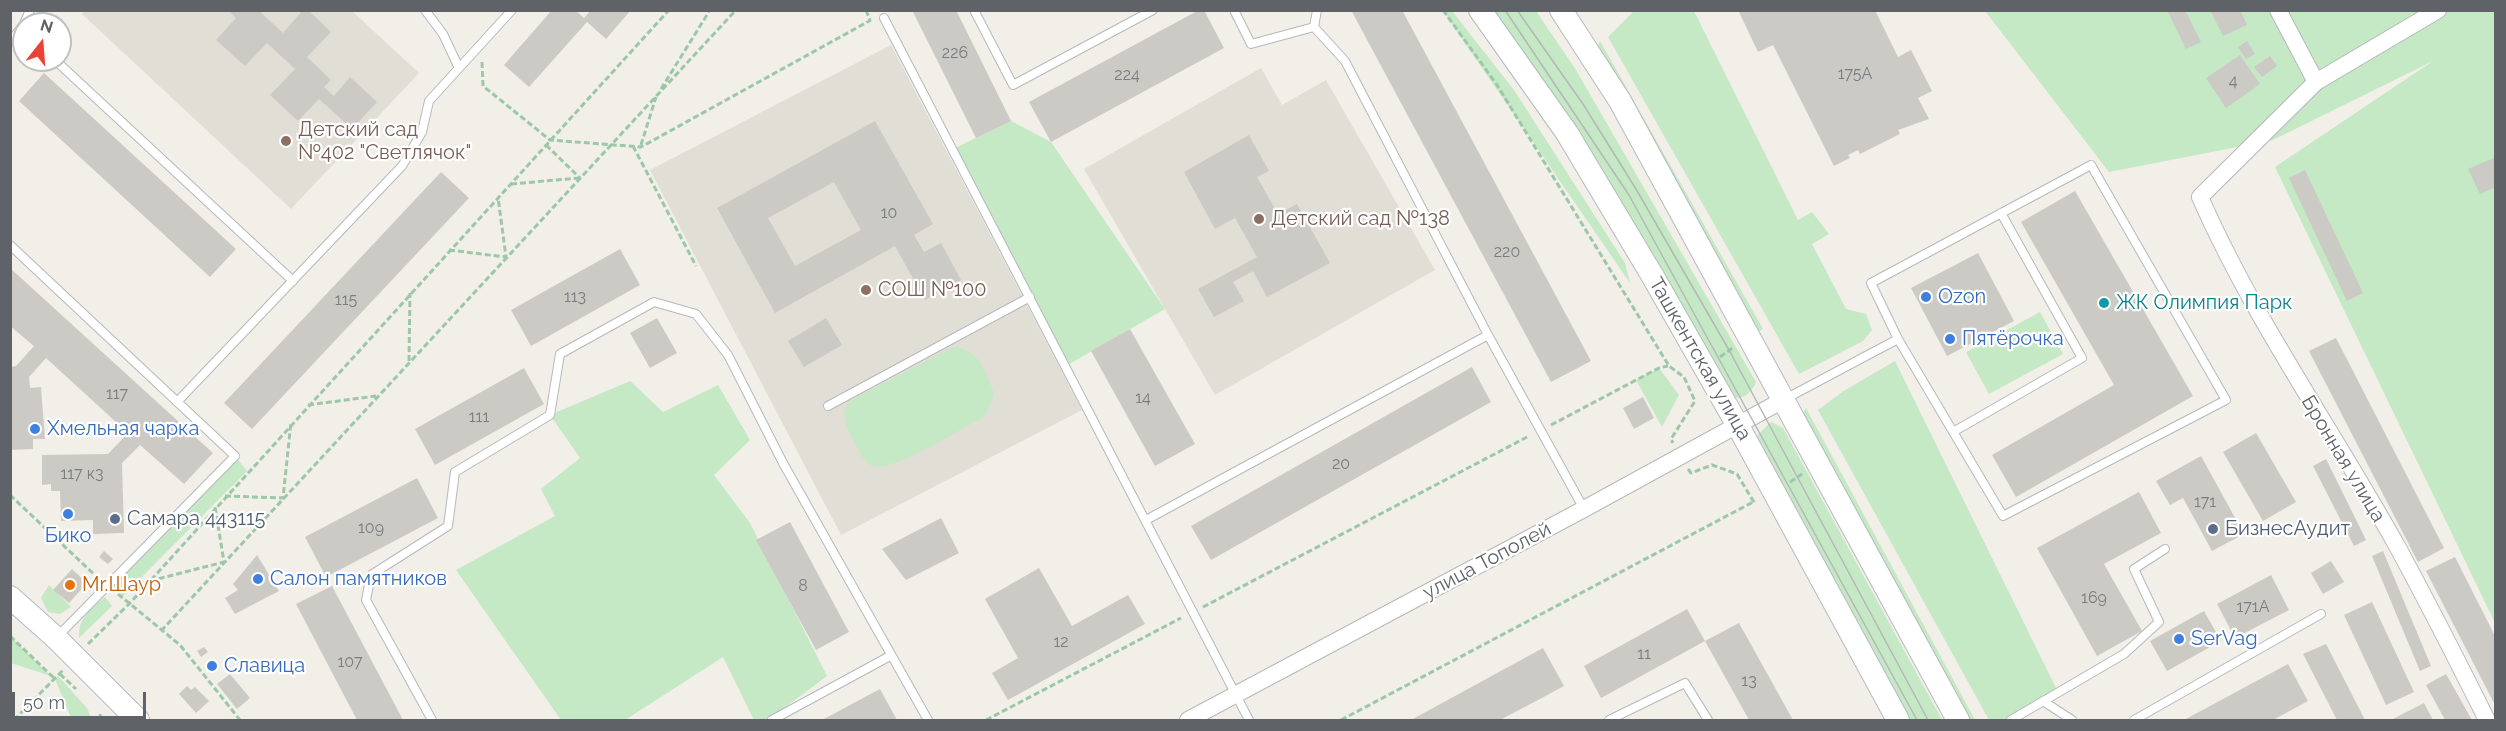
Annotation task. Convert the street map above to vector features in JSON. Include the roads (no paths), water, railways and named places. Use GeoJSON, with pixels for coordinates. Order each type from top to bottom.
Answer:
{"type":"FeatureCollection","features":[{"type":"Feature","properties":{"kind":"main road","name":"Ташкентская улица"},"geometry":{"type":"LineString","coordinates":[[1480,10],[1567,133],[1694,371],[1737,424],[1764,496],[1898,720]]}},
{"type":"Feature","properties":{"kind":"main road"},"geometry":{"type":"LineString","coordinates":[[1561,10],[1620,101],[1785,399],[1958,720]]}},
{"type":"Feature","properties":{"kind":"main road"},"geometry":{"type":"LineString","coordinates":[[10,597],[56,638],[129,715]]}},
{"type":"Feature","properties":{"kind":"street"},"geometry":{"type":"LineString","coordinates":[[2278,10],[2316,82],[2438,10]]}},
{"type":"Feature","properties":{"kind":"street","name":"Бронная улица"},"geometry":{"type":"LineString","coordinates":[[2316,82],[2200,197],[2220,242],[2301,388],[2396,545],[2487,720]]}},
{"type":"Feature","properties":{"kind":"street","name":"улица Тополей"},"geometry":{"type":"LineString","coordinates":[[1188,720],[1785,399]]}},
{"type":"Feature","properties":{"kind":"lane"},"geometry":{"type":"LineString","coordinates":[[425,10],[443,34],[459,68]]}},
{"type":"Feature","properties":{"kind":"lane"},"geometry":{"type":"LineString","coordinates":[[177,402],[402,166],[422,132],[429,101],[512,10]]}},
{"type":"Feature","properties":{"kind":"lane"},"geometry":{"type":"LineString","coordinates":[[974,10],[1013,85],[1153,10]]}},
{"type":"Feature","properties":{"kind":"lane"},"geometry":{"type":"LineString","coordinates":[[1234,10],[1251,44],[1314,27]]}},
{"type":"Feature","properties":{"kind":"lane"},"geometry":{"type":"LineString","coordinates":[[1314,27],[1317,10]]}},
{"type":"Feature","properties":{"kind":"lane"},"geometry":{"type":"LineString","coordinates":[[884,18],[1249,720]]}},
{"type":"Feature","properties":{"kind":"lane"},"geometry":{"type":"LineString","coordinates":[[1314,27],[1345,61],[1488,335],[1584,509]]}},
{"type":"Feature","properties":{"kind":"lane"},"geometry":{"type":"LineString","coordinates":[[68,72],[293,281]]}},
{"type":"Feature","properties":{"kind":"lane"},"geometry":{"type":"LineString","coordinates":[[2091,165],[2226,400],[2003,516],[1898,339],[1871,283],[2091,165]]}},
{"type":"Feature","properties":{"kind":"lane"},"geometry":{"type":"LineString","coordinates":[[1953,432],[2082,358],[2001,213]]}},
{"type":"Feature","properties":{"kind":"lane"},"geometry":{"type":"LineString","coordinates":[[10,245],[235,456],[56,638]]}},
{"type":"Feature","properties":{"kind":"lane"},"geometry":{"type":"LineString","coordinates":[[828,406],[1030,297]]}},
{"type":"Feature","properties":{"kind":"lane"},"geometry":{"type":"LineString","coordinates":[[432,720],[366,600],[371,575],[448,526],[455,472],[550,415],[560,354],[654,302],[696,314],[728,355],[783,463],[890,657],[928,720]]}},
{"type":"Feature","properties":{"kind":"lane"},"geometry":{"type":"LineString","coordinates":[[1146,520],[1488,335]]}},
{"type":"Feature","properties":{"kind":"lane"},"geometry":{"type":"LineString","coordinates":[[1785,399],[1898,339]]}},
{"type":"Feature","properties":{"kind":"lane"},"geometry":{"type":"LineString","coordinates":[[2011,720],[2124,654],[2159,622],[2133,569],[2165,549]]}},
{"type":"Feature","properties":{"kind":"lane"},"geometry":{"type":"LineString","coordinates":[[2134,720],[2321,614]]}},
{"type":"Feature","properties":{"kind":"lane"},"geometry":{"type":"LineString","coordinates":[[772,720],[890,657]]}},
{"type":"Feature","properties":{"kind":"lane"},"geometry":{"type":"LineString","coordinates":[[1609,720],[1684,683],[1708,720]]}},
{"type":"Feature","properties":{"kind":"lane"},"geometry":{"type":"LineString","coordinates":[[2043,701],[2073,720]]}},
{"type":"Feature","properties":{"kind":"tram line"},"geometry":{"type":"LineString","coordinates":[[1505,10],[1629,195],[1917,720]]}},
{"type":"Feature","properties":{"kind":"tram line"},"geometry":{"type":"LineString","coordinates":[[1517,10],[1583,104],[1636,189],[1729,350],[1928,720]]}},
{"type":"Feature","properties":{"kind":"place","name":"Детский сад №402 \"Светлячок\""},"geometry":{"type":"Point","coordinates":[286,141]}},
{"type":"Feature","properties":{"kind":"place","name":"Детский сад №138"},"geometry":{"type":"Point","coordinates":[1259,219]}},
{"type":"Feature","properties":{"kind":"place","name":"СОШ №100"},"geometry":{"type":"Point","coordinates":[866,290]}},
{"type":"Feature","properties":{"kind":"place","name":"Ozon"},"geometry":{"type":"Point","coordinates":[1926,297]}},
{"type":"Feature","properties":{"kind":"place","name":"ЖК Олимпия Парк"},"geometry":{"type":"Point","coordinates":[2104,303]}},
{"type":"Feature","properties":{"kind":"place","name":"Пятёрочка"},"geometry":{"type":"Point","coordinates":[1950,339]}},
{"type":"Feature","properties":{"kind":"place","name":"Хмельная чарка"},"geometry":{"type":"Point","coordinates":[35,429]}},
{"type":"Feature","properties":{"kind":"place","name":"Бико"},"geometry":{"type":"Point","coordinates":[68,514]}},
{"type":"Feature","properties":{"kind":"place","name":"Самара 443115"},"geometry":{"type":"Point","coordinates":[115,519]}},
{"type":"Feature","properties":{"kind":"place","name":"БизнесАудит"},"geometry":{"type":"Point","coordinates":[2213,529]}},
{"type":"Feature","properties":{"kind":"place","name":"Салон памятников"},"geometry":{"type":"Point","coordinates":[258,579]}},
{"type":"Feature","properties":{"kind":"place","name":"Mr.Шаур"},"geometry":{"type":"Point","coordinates":[70,585]}},
{"type":"Feature","properties":{"kind":"place","name":"SerVag"},"geometry":{"type":"Point","coordinates":[2179,639]}},
{"type":"Feature","properties":{"kind":"place","name":"Славица"},"geometry":{"type":"Point","coordinates":[212,666]}}]}
